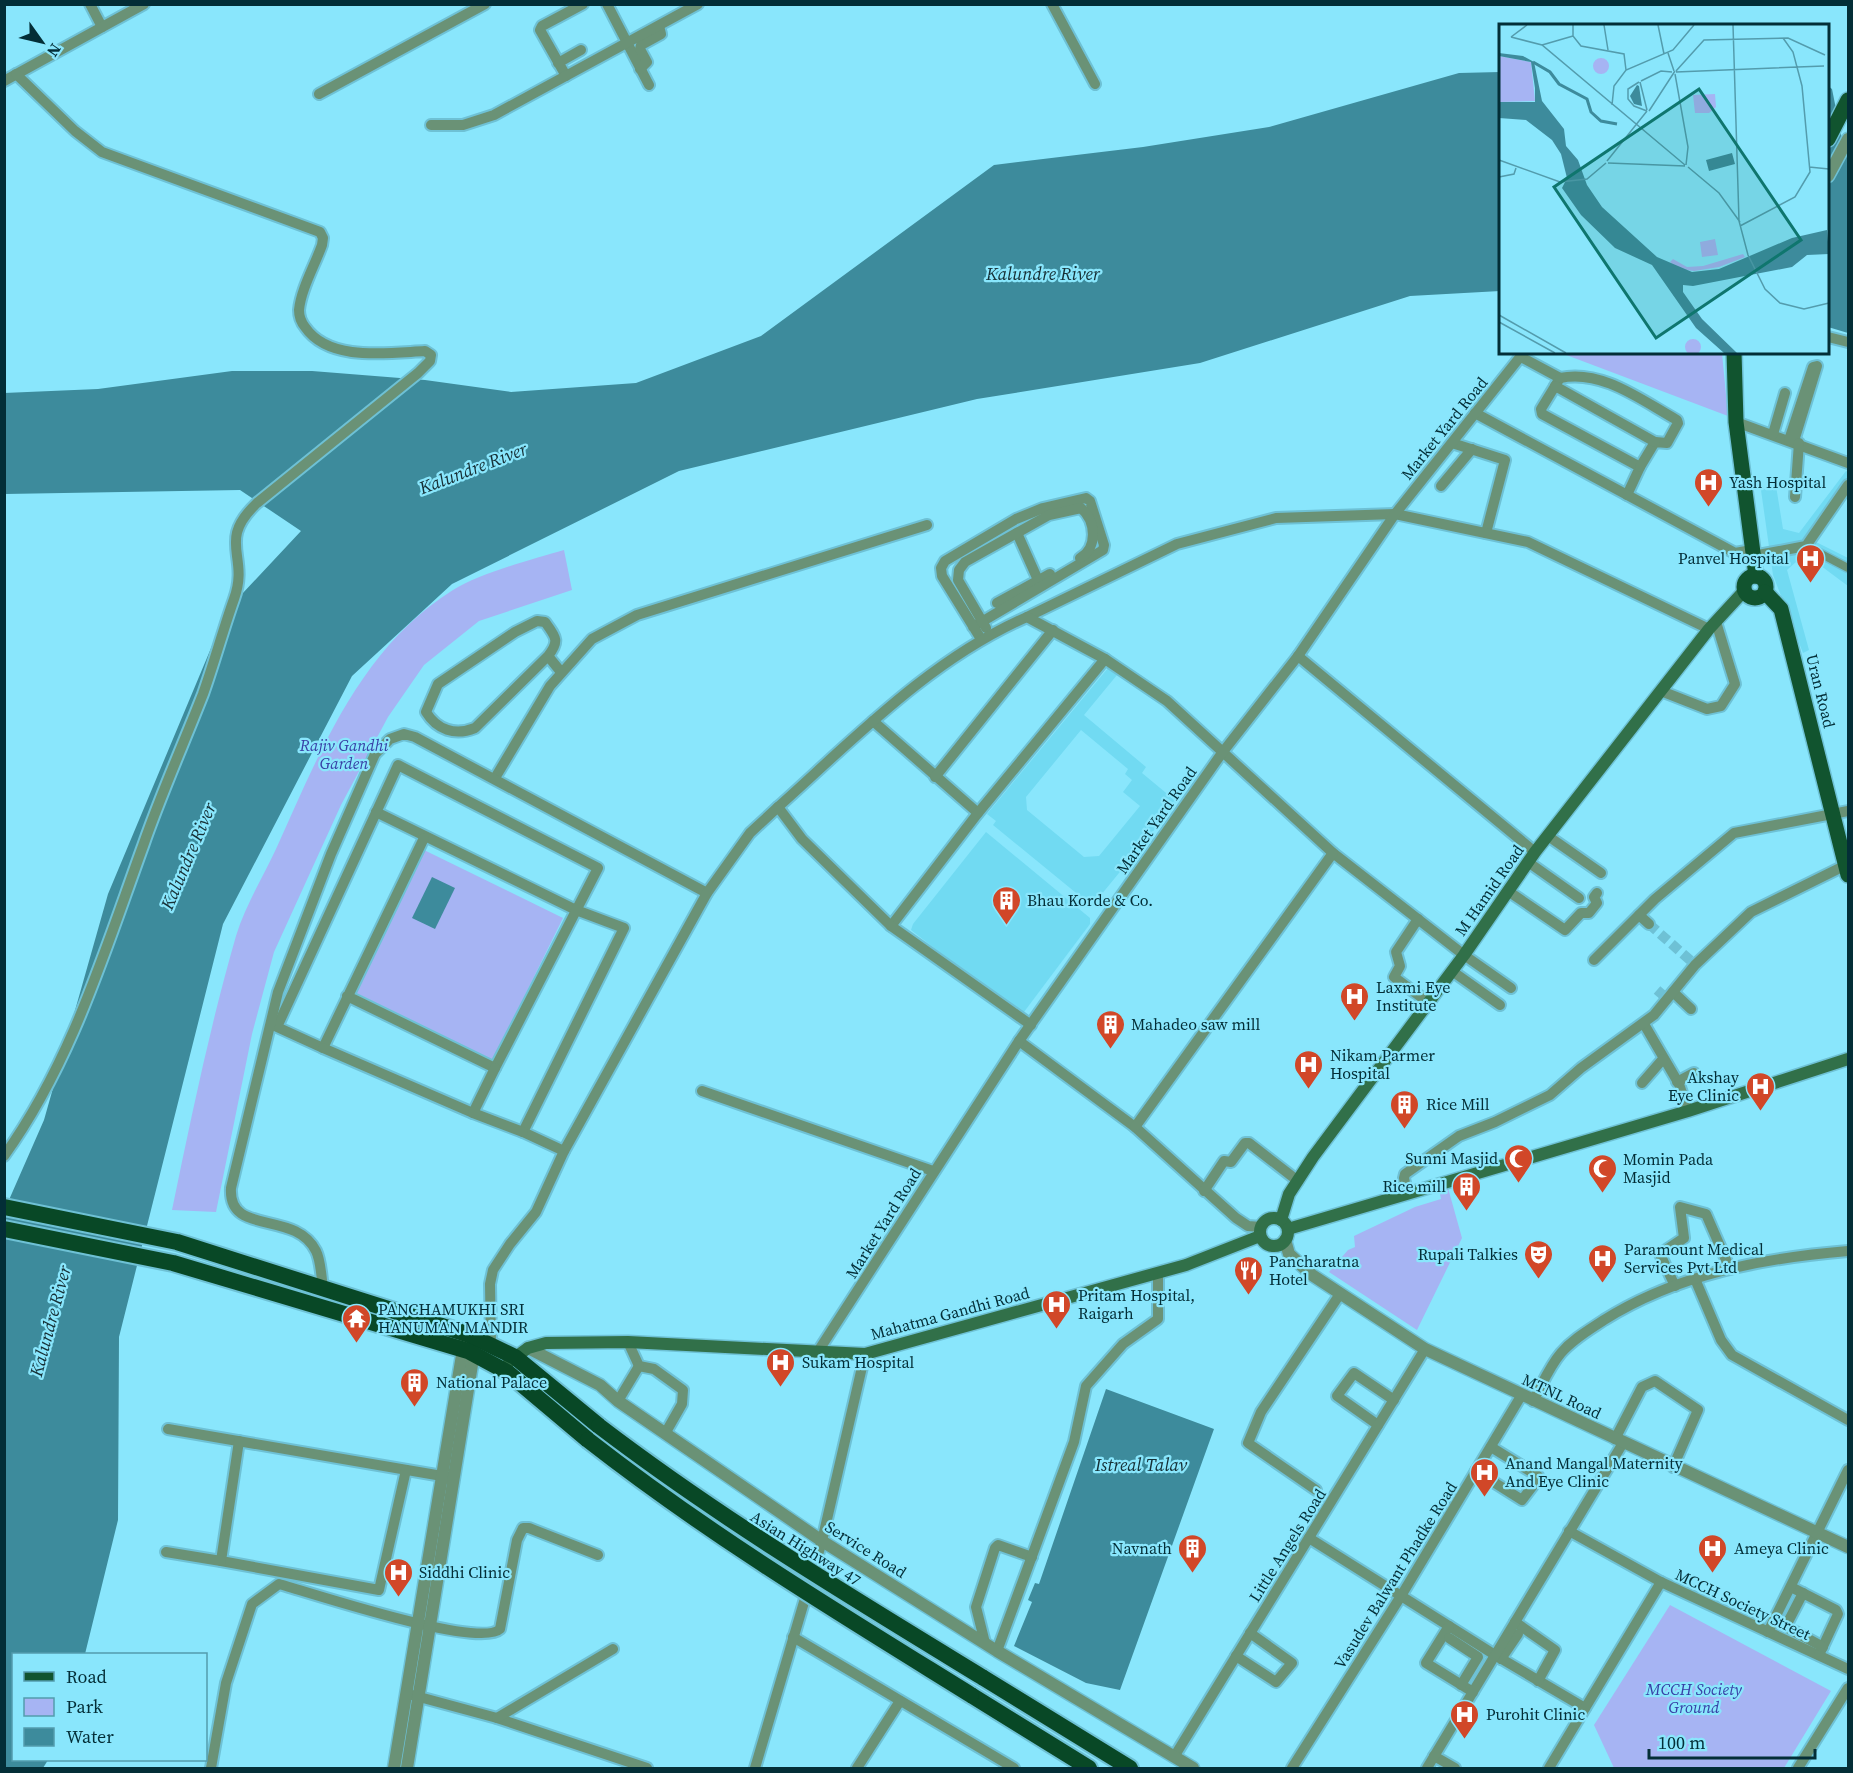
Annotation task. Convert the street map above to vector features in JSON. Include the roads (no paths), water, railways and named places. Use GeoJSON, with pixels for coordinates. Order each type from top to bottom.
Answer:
{"type":"FeatureCollection","features":[{"type":"Feature","properties":{"kind":"highway"},"geometry":{"type":"LineString","coordinates":[[4,1207],[177,1242],[322,1287],[474,1344],[588,1440],[650,1488],[747,1556],[1089,1768]]}},
{"type":"Feature","properties":{"kind":"highway"},"geometry":{"type":"LineString","coordinates":[[4,1229],[173,1263],[474,1344]]}},
{"type":"Feature","properties":{"kind":"highway","name":"Asian Highway 47"},"geometry":{"type":"LineString","coordinates":[[474,1344],[522,1352],[598,1426],[662,1474],[760,1541],[1130,1768]]}},
{"type":"Feature","properties":{"kind":"main road"},"geometry":{"type":"LineString","coordinates":[[1829,135],[1848,100]]}},
{"type":"Feature","properties":{"kind":"main road","name":"Uran Road"},"geometry":{"type":"LineString","coordinates":[[1734,354],[1736,422],[1756,576],[1766,584],[1765,592],[1781,609],[1841,812],[1847,870]]}},
{"type":"Feature","properties":{"kind":"main road"},"geometry":{"type":"LineString","coordinates":[[1756,576],[1748,579],[1744,591],[1754,599],[1765,592]]}},
{"type":"Feature","properties":{"kind":"main road","name":"M Hamid Road"},"geometry":{"type":"LineString","coordinates":[[1285,1230],[1289,1194],[1298,1181],[1464,955],[1531,857],[1712,625],[1744,591]]}},
{"type":"Feature","properties":{"kind":"main road"},"geometry":{"type":"LineString","coordinates":[[1260,1232],[1269,1245],[1278,1245],[1285,1230],[1688,1111],[1848,1059]]}},
{"type":"Feature","properties":{"kind":"main road","name":"Mahatma Gandhi Road"},"geometry":{"type":"LineString","coordinates":[[522,1352],[546,1343],[628,1342],[865,1354],[1186,1265],[1260,1232],[1269,1219],[1285,1230]]}},
{"type":"Feature","properties":{"kind":"main road"},"geometry":{"type":"LineString","coordinates":[[502,1369],[522,1352]]}},
{"type":"Feature","properties":{"kind":"street"},"geometry":{"type":"LineString","coordinates":[[90,4],[102,27]]}},
{"type":"Feature","properties":{"kind":"street"},"geometry":{"type":"LineString","coordinates":[[4,81],[144,4]]}},
{"type":"Feature","properties":{"kind":"street"},"geometry":{"type":"LineString","coordinates":[[319,94],[485,4]]}},
{"type":"Feature","properties":{"kind":"street"},"geometry":{"type":"LineString","coordinates":[[566,76],[540,30],[542,26],[583,4]]}},
{"type":"Feature","properties":{"kind":"street"},"geometry":{"type":"LineString","coordinates":[[608,4],[649,86]]}},
{"type":"Feature","properties":{"kind":"street"},"geometry":{"type":"LineString","coordinates":[[431,124],[476,123],[627,43],[650,34],[698,4]]}},
{"type":"Feature","properties":{"kind":"street"},"geometry":{"type":"LineString","coordinates":[[1052,4],[1095,84]]}},
{"type":"Feature","properties":{"kind":"street"},"geometry":{"type":"LineString","coordinates":[[640,69],[647,62],[640,49],[650,34]]}},
{"type":"Feature","properties":{"kind":"street"},"geometry":{"type":"LineString","coordinates":[[558,63],[581,50]]}},
{"type":"Feature","properties":{"kind":"street"},"geometry":{"type":"LineString","coordinates":[[4,1156],[49,1086],[84,1008],[164,786],[203,693],[239,582],[234,536],[246,514],[257,503],[430,361],[429,352],[377,353],[329,347],[315,340],[299,316],[299,308],[322,245],[323,238],[320,232],[102,152],[75,131],[16,74]]}},
{"type":"Feature","properties":{"kind":"street"},"geometry":{"type":"LineString","coordinates":[[1829,172],[1848,139]]}},
{"type":"Feature","properties":{"kind":"street"},"geometry":{"type":"LineString","coordinates":[[1829,337],[1848,342]]}},
{"type":"Feature","properties":{"kind":"street"},"geometry":{"type":"LineString","coordinates":[[1523,355],[1558,382],[1655,442],[1667,443],[1678,423],[1677,420],[1597,377],[1576,374],[1558,382],[1541,409],[1542,414],[1640,467]]}},
{"type":"Feature","properties":{"kind":"street","name":"Market Yard Road"},"geometry":{"type":"LineString","coordinates":[[817,1353],[1018,1041],[1222,753],[1298,656],[1395,514],[1523,355]]}},
{"type":"Feature","properties":{"kind":"street"},"geometry":{"type":"LineString","coordinates":[[1794,441],[1817,366],[1813,367],[1794,441],[1795,497]]}},
{"type":"Feature","properties":{"kind":"street"},"geometry":{"type":"LineString","coordinates":[[1773,434],[1785,393]]}},
{"type":"Feature","properties":{"kind":"street"},"geometry":{"type":"LineString","coordinates":[[1475,414],[1735,553],[1806,546],[1848,568]]}},
{"type":"Feature","properties":{"kind":"street"},"geometry":{"type":"LineString","coordinates":[[1736,422],[1794,441],[1848,463]]}},
{"type":"Feature","properties":{"kind":"street"},"geometry":{"type":"LineString","coordinates":[[1627,495],[1655,442]]}},
{"type":"Feature","properties":{"kind":"street"},"geometry":{"type":"LineString","coordinates":[[1452,443],[1505,460],[1486,533]]}},
{"type":"Feature","properties":{"kind":"street"},"geometry":{"type":"LineString","coordinates":[[1441,486],[1472,449]]}},
{"type":"Feature","properties":{"kind":"street"},"geometry":{"type":"LineString","coordinates":[[1806,546],[1848,485]]}},
{"type":"Feature","properties":{"kind":"street"},"geometry":{"type":"LineString","coordinates":[[1086,498],[1090,501],[1104,545],[1103,550],[978,624],[942,576],[941,568],[945,561],[1016,519],[1086,498]]}},
{"type":"Feature","properties":{"kind":"street"},"geometry":{"type":"LineString","coordinates":[[985,636],[958,580],[959,570],[965,562],[1049,515],[1081,508],[1090,522],[1093,539],[1085,555],[997,603]]}},
{"type":"Feature","properties":{"kind":"street"},"geometry":{"type":"LineString","coordinates":[[394,1768],[412,1695],[447,1477],[474,1344],[493,1270],[498,1260],[536,1212],[564,1151],[706,893],[750,832],[873,721],[939,668],[985,636],[1177,544],[1276,518],[1395,514],[1528,542],[1712,625],[1735,684],[1721,706],[1707,709],[1661,691]]}},
{"type":"Feature","properties":{"kind":"street"},"geometry":{"type":"LineString","coordinates":[[495,778],[549,686],[592,639],[637,615],[927,525]]}},
{"type":"Feature","properties":{"kind":"street"},"geometry":{"type":"LineString","coordinates":[[1017,533],[1038,580]]}},
{"type":"Feature","properties":{"kind":"street"},"geometry":{"type":"LineString","coordinates":[[1027,616],[1105,659],[1167,701],[1333,853],[1464,955],[1511,988]]}},
{"type":"Feature","properties":{"kind":"street"},"geometry":{"type":"LineString","coordinates":[[537,621],[545,622],[557,637],[557,644],[548,656],[475,728],[462,733],[449,731],[432,722],[426,712],[438,684],[515,632],[537,621]]}},
{"type":"Feature","properties":{"kind":"street"},"geometry":{"type":"LineString","coordinates":[[935,777],[1053,630]]}},
{"type":"Feature","properties":{"kind":"street"},"geometry":{"type":"LineString","coordinates":[[548,656],[561,672]]}},
{"type":"Feature","properties":{"kind":"street"},"geometry":{"type":"LineString","coordinates":[[1298,656],[1579,898]]}},
{"type":"Feature","properties":{"kind":"street"},"geometry":{"type":"LineString","coordinates":[[891,926],[978,813],[1105,659]]}},
{"type":"Feature","properties":{"kind":"street"},"geometry":{"type":"LineString","coordinates":[[873,721],[978,813]]}},
{"type":"Feature","properties":{"kind":"street"},"geometry":{"type":"LineString","coordinates":[[322,1287],[316,1251],[309,1242],[285,1225],[246,1218],[239,1214],[231,1199],[278,992],[331,854],[375,754],[390,739],[404,734],[415,737],[706,893]]}},
{"type":"Feature","properties":{"kind":"street"},"geometry":{"type":"LineString","coordinates":[[473,1113],[598,868],[398,765],[278,1027],[323,1048],[473,1113],[523,1132],[564,1151]]}},
{"type":"Feature","properties":{"kind":"street"},"geometry":{"type":"LineString","coordinates":[[778,807],[802,839],[891,926],[1031,1024]]}},
{"type":"Feature","properties":{"kind":"street"},"geometry":{"type":"LineString","coordinates":[[376,812],[424,838],[576,910],[624,928],[523,1132]]}},
{"type":"Feature","properties":{"kind":"street"},"geometry":{"type":"LineString","coordinates":[[1594,960],[1639,915],[1734,833],[1841,812]]}},
{"type":"Feature","properties":{"kind":"street"},"geometry":{"type":"LineString","coordinates":[[1548,836],[1601,873]]}},
{"type":"Feature","properties":{"kind":"street"},"geometry":{"type":"LineString","coordinates":[[323,1048],[346,996],[424,838]]}},
{"type":"Feature","properties":{"kind":"street"},"geometry":{"type":"LineString","coordinates":[[1135,1127],[1333,853]]}},
{"type":"Feature","properties":{"kind":"street"},"geometry":{"type":"LineString","coordinates":[[1407,1193],[1405,1174],[1452,1140],[1550,1095],[1600,1053],[1644,1024],[1693,963],[1751,912],[1847,870]]}},
{"type":"Feature","properties":{"kind":"street"},"geometry":{"type":"LineString","coordinates":[[1508,891],[1565,930],[1581,913],[1589,913],[1597,903],[1594,897],[1597,893]]}},
{"type":"Feature","properties":{"kind":"street"},"geometry":{"type":"LineString","coordinates":[[1639,915],[1649,924]]}},
{"type":"Feature","properties":{"kind":"street"},"geometry":{"type":"LineString","coordinates":[[1418,919],[1396,952],[1400,966],[1394,977],[1429,1003]]}},
{"type":"Feature","properties":{"kind":"street"},"geometry":{"type":"LineString","coordinates":[[1452,971],[1500,1005]]}},
{"type":"Feature","properties":{"kind":"street"},"geometry":{"type":"LineString","coordinates":[[346,996],[495,1068]]}},
{"type":"Feature","properties":{"kind":"street"},"geometry":{"type":"LineString","coordinates":[[1668,996],[1690,1009]]}},
{"type":"Feature","properties":{"kind":"street"},"geometry":{"type":"LineString","coordinates":[[1644,1024],[1677,1082],[1688,1111]]}},
{"type":"Feature","properties":{"kind":"street"},"geometry":{"type":"LineString","coordinates":[[1018,1041],[1135,1127],[1236,1218],[1260,1232]]}},
{"type":"Feature","properties":{"kind":"street"},"geometry":{"type":"LineString","coordinates":[[1642,1083],[1663,1059]]}},
{"type":"Feature","properties":{"kind":"street"},"geometry":{"type":"LineString","coordinates":[[1677,1082],[1694,1072]]}},
{"type":"Feature","properties":{"kind":"street"},"geometry":{"type":"LineString","coordinates":[[702,1091],[933,1171]]}},
{"type":"Feature","properties":{"kind":"street"},"geometry":{"type":"LineString","coordinates":[[1204,1191],[1224,1161],[1231,1162],[1245,1143],[1249,1143],[1298,1181]]}},
{"type":"Feature","properties":{"kind":"street"},"geometry":{"type":"LineString","coordinates":[[1675,1286],[1660,1254],[1684,1238],[1680,1207],[1706,1214],[1730,1269]]}},
{"type":"Feature","properties":{"kind":"street","name":"MTNL Road"},"geometry":{"type":"LineString","coordinates":[[1285,1230],[1289,1254],[1312,1275],[1425,1349],[1521,1396],[1848,1547]]}},
{"type":"Feature","properties":{"kind":"street"},"geometry":{"type":"LineString","coordinates":[[1533,1401],[1554,1362],[1570,1343],[1632,1303],[1695,1279],[1730,1269],[1791,1255],[1848,1251]]}},
{"type":"Feature","properties":{"kind":"street"},"geometry":{"type":"LineString","coordinates":[[997,1651],[1074,1442],[1086,1386],[1123,1344],[1158,1319],[1158,1273]]}},
{"type":"Feature","properties":{"kind":"street"},"geometry":{"type":"LineString","coordinates":[[1695,1279],[1721,1340],[1732,1355],[1848,1420]]}},
{"type":"Feature","properties":{"kind":"street"},"geometry":{"type":"LineString","coordinates":[[1316,1490],[1248,1443],[1261,1412],[1340,1294]]}},
{"type":"Feature","properties":{"kind":"street"},"geometry":{"type":"LineString","coordinates":[[628,1342],[639,1366]]}},
{"type":"Feature","properties":{"kind":"street","name":"Little Angels Road"},"geometry":{"type":"LineString","coordinates":[[1174,1757],[1425,1349]]}},
{"type":"Feature","properties":{"kind":"street","name":"Service Road"},"geometry":{"type":"LineString","coordinates":[[522,1352],[600,1385],[618,1401],[822,1541],[997,1651],[1193,1768]]}},
{"type":"Feature","properties":{"kind":"street"},"geometry":{"type":"LineString","coordinates":[[755,1768],[822,1541],[865,1354]]}},
{"type":"Feature","properties":{"kind":"street"},"geometry":{"type":"LineString","coordinates":[[618,1401],[639,1366]]}},
{"type":"Feature","properties":{"kind":"street"},"geometry":{"type":"LineString","coordinates":[[639,1366],[654,1369],[683,1390],[682,1404],[666,1432]]}},
{"type":"Feature","properties":{"kind":"street"},"geometry":{"type":"LineString","coordinates":[[1427,1768],[1473,1692],[1502,1656],[1519,1628],[1619,1441],[1642,1387],[1654,1381],[1698,1410],[1673,1467]]}},
{"type":"Feature","properties":{"kind":"street","name":"Vasudev Balwant Phadke Road"},"geometry":{"type":"LineString","coordinates":[[1292,1768],[1401,1596],[1521,1396]]}},
{"type":"Feature","properties":{"kind":"street"},"geometry":{"type":"LineString","coordinates":[[168,1429],[447,1477]]}},
{"type":"Feature","properties":{"kind":"street"},"geometry":{"type":"LineString","coordinates":[[221,1561],[239,1441]]}},
{"type":"Feature","properties":{"kind":"street"},"geometry":{"type":"LineString","coordinates":[[1476,1471],[1522,1500],[1538,1479],[1538,1476],[1491,1447]]}},
{"type":"Feature","properties":{"kind":"street"},"geometry":{"type":"LineString","coordinates":[[166,1552],[379,1590],[406,1470]]}},
{"type":"Feature","properties":{"kind":"street"},"geometry":{"type":"LineString","coordinates":[[1768,1632],[1848,1470]]}},
{"type":"Feature","properties":{"kind":"street"},"geometry":{"type":"LineString","coordinates":[[211,1768],[226,1683],[252,1604],[279,1584],[423,1626],[490,1634],[497,1632],[517,1540],[523,1528],[530,1528],[598,1555]]}},
{"type":"Feature","properties":{"kind":"street"},"geometry":{"type":"LineString","coordinates":[[1569,1531],[1661,1582]]}},
{"type":"Feature","properties":{"kind":"street"},"geometry":{"type":"LineString","coordinates":[[1309,1538],[1585,1708]]}},
{"type":"Feature","properties":{"kind":"street"},"geometry":{"type":"LineString","coordinates":[[985,1643],[975,1607],[995,1548],[998,1545],[1032,1557]]}},
{"type":"Feature","properties":{"kind":"street","name":"MCCH Society Street"},"geometry":{"type":"LineString","coordinates":[[1549,1768],[1661,1582],[1768,1632],[1800,1641],[1821,1651],[1848,1669]]}},
{"type":"Feature","properties":{"kind":"street"},"geometry":{"type":"LineString","coordinates":[[1791,1587],[1836,1610],[1838,1614],[1821,1651]]}},
{"type":"Feature","properties":{"kind":"street"},"geometry":{"type":"LineString","coordinates":[[1800,1641],[1787,1625],[1803,1593]]}},
{"type":"Feature","properties":{"kind":"street"},"geometry":{"type":"LineString","coordinates":[[1783,1603],[1794,1609]]}},
{"type":"Feature","properties":{"kind":"street"},"geometry":{"type":"LineString","coordinates":[[1449,1626],[1426,1663],[1473,1692]]}},
{"type":"Feature","properties":{"kind":"street"},"geometry":{"type":"LineString","coordinates":[[1519,1628],[1556,1652],[1538,1681]]}},
{"type":"Feature","properties":{"kind":"street"},"geometry":{"type":"LineString","coordinates":[[1236,1656],[1276,1682],[1292,1663],[1250,1633]]}},
{"type":"Feature","properties":{"kind":"street"},"geometry":{"type":"LineString","coordinates":[[793,1637],[1014,1768]]}},
{"type":"Feature","properties":{"kind":"street"},"geometry":{"type":"LineString","coordinates":[[1449,1638],[1479,1657],[1502,1656]]}},
{"type":"Feature","properties":{"kind":"street"},"geometry":{"type":"LineString","coordinates":[[497,1718],[613,1648]]}},
{"type":"Feature","properties":{"kind":"street"},"geometry":{"type":"LineString","coordinates":[[1461,1685],[1479,1657]]}},
{"type":"Feature","properties":{"kind":"street"},"geometry":{"type":"LineString","coordinates":[[1798,1768],[1848,1688]]}},
{"type":"Feature","properties":{"kind":"street"},"geometry":{"type":"LineString","coordinates":[[412,1695],[497,1718],[647,1768]]}},
{"type":"Feature","properties":{"kind":"street"},"geometry":{"type":"LineString","coordinates":[[407,1768],[412,1695]]}},
{"type":"Feature","properties":{"kind":"street"},"geometry":{"type":"LineString","coordinates":[[857,1768],[900,1701]]}},
{"type":"Feature","properties":{"kind":"street"},"geometry":{"type":"LineString","coordinates":[[1434,1756],[1455,1768]]}},
{"type":"Feature","properties":{"kind":"water","name":"Kalundre River"},"geometry":{"type":"Polygon","coordinates":[[[1499,72],[1499,291],[1410,296],[1200,363],[977,399],[679,471],[452,584],[352,676],[223,924],[119,1337],[118,1520],[85,1653],[12,1653],[12,1761],[47,1761],[43,1768],[5,1768],[5,1209],[44,1120],[108,894],[227,610],[301,531],[240,490],[5,494],[4,393],[98,389],[232,371],[312,371],[425,380],[511,392],[636,383],[761,336],[994,165],[1143,147],[1269,127],[1459,73],[1499,72]]]}},
{"type":"Feature","properties":{"kind":"water"},"geometry":{"type":"Polygon","coordinates":[[[1829,87],[1832,89],[1845,154],[1848,156],[1848,333],[1829,327],[1829,87]]]}},
{"type":"Feature","properties":{"kind":"water"},"geometry":{"type":"Polygon","coordinates":[[[432,877],[455,888],[435,929],[412,918],[432,877]]]}},
{"type":"Feature","properties":{"kind":"water","name":"Istreal Talav"},"geometry":{"type":"Polygon","coordinates":[[[1106,1389],[1214,1429],[1120,1690],[1086,1683],[1014,1646],[1032,1602],[1028,1600],[1035,1583],[1039,1584],[1106,1389]]]}},
{"type":"Feature","properties":{"kind":"tunnel"},"geometry":{"type":"LineString","coordinates":[[1649,924],[1691,961]]}},
{"type":"Feature","properties":{"kind":"tunnel"},"geometry":{"type":"LineString","coordinates":[[1657,990],[1664,996]]}},
{"type":"Feature","properties":{"kind":"place","name":"Yash Hospital"},"geometry":{"type":"Point","coordinates":[1708,508]}},
{"type":"Feature","properties":{"kind":"place","name":"Panvel Hospital"},"geometry":{"type":"Point","coordinates":[1810,584]}},
{"type":"Feature","properties":{"kind":"place","name":"Bhau Korde & Co."},"geometry":{"type":"Point","coordinates":[1006,926]}},
{"type":"Feature","properties":{"kind":"place","name":"Laxmi Eye Institute"},"geometry":{"type":"Point","coordinates":[1355,1022]}},
{"type":"Feature","properties":{"kind":"place","name":"Mahadeo saw mill"},"geometry":{"type":"Point","coordinates":[1110,1050]}},
{"type":"Feature","properties":{"kind":"place","name":"Nikam Parmer Hospital"},"geometry":{"type":"Point","coordinates":[1309,1090]}},
{"type":"Feature","properties":{"kind":"place","name":"Akshay Eye Clinic"},"geometry":{"type":"Point","coordinates":[1760,1112]}},
{"type":"Feature","properties":{"kind":"place","name":"Rice Mill"},"geometry":{"type":"Point","coordinates":[1405,1130]}},
{"type":"Feature","properties":{"kind":"place","name":"Sunni Masjid"},"geometry":{"type":"Point","coordinates":[1519,1184]}},
{"type":"Feature","properties":{"kind":"place","name":"Momin Pada Masjid"},"geometry":{"type":"Point","coordinates":[1602,1194]}},
{"type":"Feature","properties":{"kind":"place","name":"Rice mill"},"geometry":{"type":"Point","coordinates":[1467,1212]}},
{"type":"Feature","properties":{"kind":"place","name":"Rupali Talkies"},"geometry":{"type":"Point","coordinates":[1539,1280]}},
{"type":"Feature","properties":{"kind":"place","name":"Paramount Medical Services Pvt Ltd"},"geometry":{"type":"Point","coordinates":[1603,1284]}},
{"type":"Feature","properties":{"kind":"place","name":"Pancharatna Hotel"},"geometry":{"type":"Point","coordinates":[1248,1296]}},
{"type":"Feature","properties":{"kind":"place","name":"Pritam Hospital, Raigarh"},"geometry":{"type":"Point","coordinates":[1057,1330]}},
{"type":"Feature","properties":{"kind":"place","name":"PANCHAMUKHI SRI HANUMAN MANDIR"},"geometry":{"type":"Point","coordinates":[357,1344]}},
{"type":"Feature","properties":{"kind":"place","name":"Sukam Hospital"},"geometry":{"type":"Point","coordinates":[781,1388]}},
{"type":"Feature","properties":{"kind":"place","name":"National Palace"},"geometry":{"type":"Point","coordinates":[415,1408]}},
{"type":"Feature","properties":{"kind":"place","name":"Anand Mangal Maternity And Eye Clinic"},"geometry":{"type":"Point","coordinates":[1484,1498]}},
{"type":"Feature","properties":{"kind":"place","name":"Navnath"},"geometry":{"type":"Point","coordinates":[1193,1574]}},
{"type":"Feature","properties":{"kind":"place","name":"Ameya Clinic"},"geometry":{"type":"Point","coordinates":[1713,1574]}},
{"type":"Feature","properties":{"kind":"place","name":"Siddhi Clinic"},"geometry":{"type":"Point","coordinates":[398,1598]}},
{"type":"Feature","properties":{"kind":"place","name":"Purohit Clinic"},"geometry":{"type":"Point","coordinates":[1465,1740]}},
{"type":"Feature","properties":{"kind":"park label","name":"Rajiv Gandhi Garden"},"geometry":{"type":"Point","coordinates":[344,754]}},
{"type":"Feature","properties":{"kind":"park label","name":"MCCH Society Ground"},"geometry":{"type":"Point","coordinates":[1694,1698]}}]}
